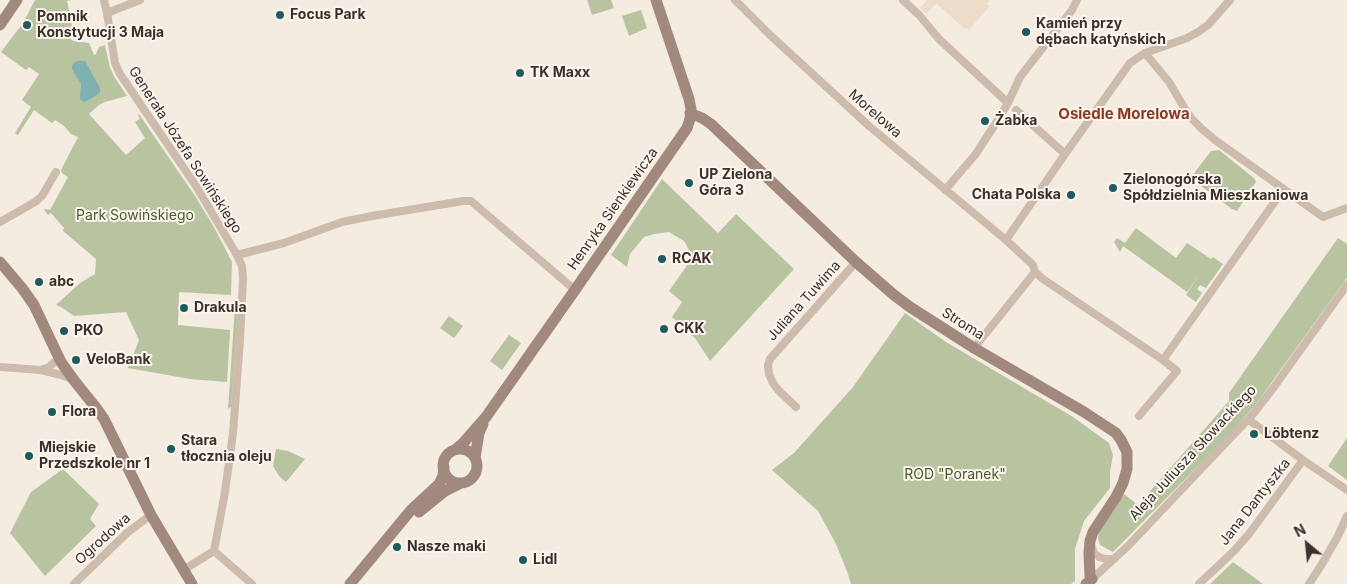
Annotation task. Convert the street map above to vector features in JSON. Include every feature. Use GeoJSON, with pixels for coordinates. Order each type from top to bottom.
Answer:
{"type":"FeatureCollection","features":[{"type":"Feature","properties":{"kind":"street"},"geometry":{"type":"LineString","coordinates":[[0,26],[17,0]]}},
{"type":"Feature","properties":{"kind":"street","name":"Generała Józefa Sowińskiego"},"geometry":{"type":"LineString","coordinates":[[104,0],[115,63],[120,74],[196,186],[238,255],[242,266],[243,278],[233,433],[214,551]]}},
{"type":"Feature","properties":{"kind":"street"},"geometry":{"type":"LineString","coordinates":[[107,13],[140,0]]}},
{"type":"Feature","properties":{"kind":"street"},"geometry":{"type":"LineString","coordinates":[[656,0],[689,99],[690,113]]}},
{"type":"Feature","properties":{"kind":"street","name":"Morelowa"},"geometry":{"type":"LineString","coordinates":[[734,0],[868,126],[1026,257],[1032,264],[1035,272],[1177,371],[1138,416]]}},
{"type":"Feature","properties":{"kind":"street"},"geometry":{"type":"LineString","coordinates":[[903,0],[939,39],[1008,103]]}},
{"type":"Feature","properties":{"kind":"street"},"geometry":{"type":"LineString","coordinates":[[945,190],[975,155],[1008,103],[1020,77],[1072,10],[1077,0]]}},
{"type":"Feature","properties":{"kind":"street"},"geometry":{"type":"LineString","coordinates":[[1006,240],[1130,63],[1145,53],[1187,38],[1198,32],[1208,25],[1230,0]]}},
{"type":"Feature","properties":{"kind":"street"},"geometry":{"type":"LineString","coordinates":[[1145,53],[1169,82],[1185,109],[1202,129],[1283,190],[1323,217],[1347,208]]}},
{"type":"Feature","properties":{"kind":"street"},"geometry":{"type":"LineString","coordinates":[[1016,110],[1065,154]]}},
{"type":"Feature","properties":{"kind":"street","name":"Stroma"},"geometry":{"type":"LineString","coordinates":[[690,113],[711,124],[856,262],[894,295],[974,348],[1097,420],[1116,433],[1122,440],[1127,452],[1127,470],[1116,497],[1093,532],[1090,541],[1089,582]]}},
{"type":"Feature","properties":{"kind":"street","name":"Henryka Sienkiewicza"},"geometry":{"type":"LineString","coordinates":[[454,450],[464,442],[486,417],[575,290],[684,132],[690,113]]}},
{"type":"Feature","properties":{"kind":"street"},"geometry":{"type":"LineString","coordinates":[[0,222],[36,202],[42,196],[56,172]]}},
{"type":"Feature","properties":{"kind":"street"},"geometry":{"type":"LineString","coordinates":[[1163,360],[1283,190]]}},
{"type":"Feature","properties":{"kind":"street"},"geometry":{"type":"LineString","coordinates":[[238,255],[284,243],[342,222],[471,201],[575,290]]}},
{"type":"Feature","properties":{"kind":"street"},"geometry":{"type":"LineString","coordinates":[[0,262],[34,305],[59,358],[104,419],[151,515],[192,584]]}},
{"type":"Feature","properties":{"kind":"street","name":"Juliana Tuwima"},"geometry":{"type":"LineString","coordinates":[[796,407],[773,383],[769,374],[768,365],[770,358],[856,262]]}},
{"type":"Feature","properties":{"kind":"street"},"geometry":{"type":"LineString","coordinates":[[974,348],[1035,272]]}},
{"type":"Feature","properties":{"kind":"street","name":"Aleja Juliusza Słowackiego"},"geometry":{"type":"LineString","coordinates":[[1089,582],[1114,559],[1249,420],[1347,285]]}},
{"type":"Feature","properties":{"kind":"street"},"geometry":{"type":"LineString","coordinates":[[41,370],[49,367],[59,358]]}},
{"type":"Feature","properties":{"kind":"street"},"geometry":{"type":"LineString","coordinates":[[0,367],[41,370],[73,379]]}},
{"type":"Feature","properties":{"kind":"street","name":"Henryka Sienkiewicza"},"geometry":{"type":"LineString","coordinates":[[475,458],[479,433],[486,417]]}},
{"type":"Feature","properties":{"kind":"street","name":"Jana Dantyszka"},"geometry":{"type":"LineString","coordinates":[[1199,584],[1249,534],[1303,460],[1249,420]]}},
{"type":"Feature","properties":{"kind":"street"},"geometry":{"type":"LineString","coordinates":[[350,584],[411,510],[439,484],[443,476],[445,459],[451,452],[454,450],[464,450],[472,454],[477,464],[476,473],[470,479],[445,491],[398,528]]}},
{"type":"Feature","properties":{"kind":"street"},"geometry":{"type":"LineString","coordinates":[[1303,460],[1347,490]]}},
{"type":"Feature","properties":{"kind":"street"},"geometry":{"type":"LineString","coordinates":[[444,467],[447,476],[456,482],[461,482]]}},
{"type":"Feature","properties":{"kind":"street","name":"Ogrodowa"},"geometry":{"type":"LineString","coordinates":[[74,584],[137,524],[151,515]]}},
{"type":"Feature","properties":{"kind":"street"},"geometry":{"type":"LineString","coordinates":[[1309,584],[1334,543],[1347,516]]}},
{"type":"Feature","properties":{"kind":"street"},"geometry":{"type":"LineString","coordinates":[[1090,541],[1094,553],[1099,557],[1114,559]]}},
{"type":"Feature","properties":{"kind":"street"},"geometry":{"type":"LineString","coordinates":[[183,570],[214,551],[252,584]]}},
{"type":"Feature","properties":{"kind":"green space","name":"Park Sowińskiego"},"geometry":{"type":"Polygon","coordinates":[[[35,0],[71,0],[67,1],[72,25],[68,32],[71,39],[73,41],[89,43],[94,55],[99,47],[105,45],[110,68],[127,96],[105,102],[89,114],[126,155],[145,138],[135,122],[140,119],[139,114],[195,196],[232,262],[231,295],[179,292],[178,325],[230,330],[227,382],[190,379],[128,368],[139,340],[126,312],[74,316],[56,305],[80,283],[95,274],[96,259],[63,231],[64,228],[51,213],[48,215],[44,210],[50,210],[68,177],[61,170],[78,137],[71,134],[55,120],[52,123],[34,110],[18,135],[15,133],[31,107],[22,100],[39,74],[29,67],[26,70],[1,52],[23,23],[35,0]]]}},
{"type":"Feature","properties":{"kind":"green space"},"geometry":{"type":"Polygon","coordinates":[[[587,0],[611,0],[614,8],[592,15],[587,0]]]}},
{"type":"Feature","properties":{"kind":"green space"},"geometry":{"type":"Polygon","coordinates":[[[641,10],[647,28],[629,36],[622,16],[641,10]]]}},
{"type":"Feature","properties":{"kind":"green space"},"geometry":{"type":"Polygon","coordinates":[[[1219,150],[1255,179],[1256,182],[1237,211],[1193,180],[1192,176],[1211,151],[1219,150]]]}},
{"type":"Feature","properties":{"kind":"green space"},"geometry":{"type":"Polygon","coordinates":[[[662,179],[718,233],[736,214],[794,269],[710,361],[695,338],[672,317],[682,302],[669,291],[693,257],[684,241],[669,232],[644,237],[630,254],[627,267],[611,255],[662,179]]]}},
{"type":"Feature","properties":{"kind":"green space"},"geometry":{"type":"Polygon","coordinates":[[[1136,228],[1176,258],[1187,243],[1211,259],[1213,257],[1223,264],[1206,288],[1200,285],[1197,289],[1202,293],[1196,302],[1186,295],[1199,275],[1187,292],[1123,246],[1120,252],[1114,242],[1117,238],[1125,243],[1136,228]]]}},
{"type":"Feature","properties":{"kind":"green space"},"geometry":{"type":"Polygon","coordinates":[[[1338,238],[1347,244],[1347,278],[1256,404],[1228,436],[1113,552],[1100,545],[1099,532],[1124,494],[1138,505],[1229,401],[1229,393],[1338,238]]]}},
{"type":"Feature","properties":{"kind":"green space"},"geometry":{"type":"Polygon","coordinates":[[[235,306],[238,306],[237,331],[231,407],[228,409],[235,306]]]}},
{"type":"Feature","properties":{"kind":"green space","name":"ROD \"Poranek\""},"geometry":{"type":"Polygon","coordinates":[[[905,313],[946,342],[1073,417],[1109,443],[1113,455],[1110,488],[1084,521],[1075,549],[1075,581],[1071,584],[851,584],[836,544],[818,511],[772,470],[794,453],[853,387],[905,313]]]}},
{"type":"Feature","properties":{"kind":"green space"},"geometry":{"type":"Polygon","coordinates":[[[449,316],[463,326],[454,338],[440,328],[449,316]]]}},
{"type":"Feature","properties":{"kind":"green space"},"geometry":{"type":"Polygon","coordinates":[[[509,335],[521,343],[502,370],[490,361],[509,335]]]}},
{"type":"Feature","properties":{"kind":"green space"},"geometry":{"type":"Polygon","coordinates":[[[1347,438],[1347,480],[1328,466],[1347,438]]]}},
{"type":"Feature","properties":{"kind":"green space"},"geometry":{"type":"Polygon","coordinates":[[[276,449],[288,451],[305,459],[286,482],[279,476],[273,466],[276,449]]]}},
{"type":"Feature","properties":{"kind":"green space"},"geometry":{"type":"Polygon","coordinates":[[[63,469],[99,504],[90,519],[96,526],[45,576],[10,533],[31,492],[63,469]]]}},
{"type":"Feature","properties":{"kind":"green space"},"geometry":{"type":"Polygon","coordinates":[[[1233,562],[1263,584],[1210,584],[1233,562]]]}},
{"type":"Feature","properties":{"kind":"shaded area"},"geometry":{"type":"Polygon","coordinates":[[[927,0],[990,0],[987,4],[990,6],[969,30],[965,29],[936,3],[927,14],[920,8],[927,0]]]}},
{"type":"Feature","properties":{"kind":"water"},"geometry":{"type":"Polygon","coordinates":[[[85,61],[100,88],[100,92],[97,95],[84,102],[80,99],[81,84],[72,69],[75,62],[85,61]]]}},
{"type":"Feature","properties":{"kind":"place","name":"Focus Park"},"geometry":{"type":"Point","coordinates":[280,15]}},
{"type":"Feature","properties":{"kind":"place","name":"Pomnik Konstytucji 3 Maja"},"geometry":{"type":"Point","coordinates":[27,25]}},
{"type":"Feature","properties":{"kind":"place","name":"Kamień przy dębach katyńskich"},"geometry":{"type":"Point","coordinates":[1026,32]}},
{"type":"Feature","properties":{"kind":"place","name":"TK Maxx"},"geometry":{"type":"Point","coordinates":[520,73]}},
{"type":"Feature","properties":{"kind":"place","name":"Żabka"},"geometry":{"type":"Point","coordinates":[985,121]}},
{"type":"Feature","properties":{"kind":"place","name":"UP Zielona Góra 3"},"geometry":{"type":"Point","coordinates":[689,183]}},
{"type":"Feature","properties":{"kind":"place","name":"Zielonogórska Spółdzielnia Mieszkaniowa"},"geometry":{"type":"Point","coordinates":[1113,188]}},
{"type":"Feature","properties":{"kind":"place","name":"Chata Polska"},"geometry":{"type":"Point","coordinates":[1071,195]}},
{"type":"Feature","properties":{"kind":"place","name":"RCAK"},"geometry":{"type":"Point","coordinates":[662,259]}},
{"type":"Feature","properties":{"kind":"place","name":"abc"},"geometry":{"type":"Point","coordinates":[39,282]}},
{"type":"Feature","properties":{"kind":"place","name":"Drakula"},"geometry":{"type":"Point","coordinates":[184,308]}},
{"type":"Feature","properties":{"kind":"place","name":"CKK"},"geometry":{"type":"Point","coordinates":[664,329]}},
{"type":"Feature","properties":{"kind":"place","name":"PKO"},"geometry":{"type":"Point","coordinates":[64,331]}},
{"type":"Feature","properties":{"kind":"place","name":"VeloBank"},"geometry":{"type":"Point","coordinates":[76,360]}},
{"type":"Feature","properties":{"kind":"place","name":"Flora"},"geometry":{"type":"Point","coordinates":[52,412]}},
{"type":"Feature","properties":{"kind":"place","name":"Löbtenz"},"geometry":{"type":"Point","coordinates":[1254,434]}},
{"type":"Feature","properties":{"kind":"place","name":"Stara tłocznia oleju"},"geometry":{"type":"Point","coordinates":[171,449]}},
{"type":"Feature","properties":{"kind":"place","name":"Miejskie Przedszkole nr 1"},"geometry":{"type":"Point","coordinates":[29,456]}},
{"type":"Feature","properties":{"kind":"place","name":"Nasze maki"},"geometry":{"type":"Point","coordinates":[397,547]}},
{"type":"Feature","properties":{"kind":"place","name":"Lidl"},"geometry":{"type":"Point","coordinates":[523,560]}},
{"type":"Feature","properties":{"kind":"district","name":"Osiedle Morelowa"},"geometry":{"type":"Point","coordinates":[1124,114]}}]}
